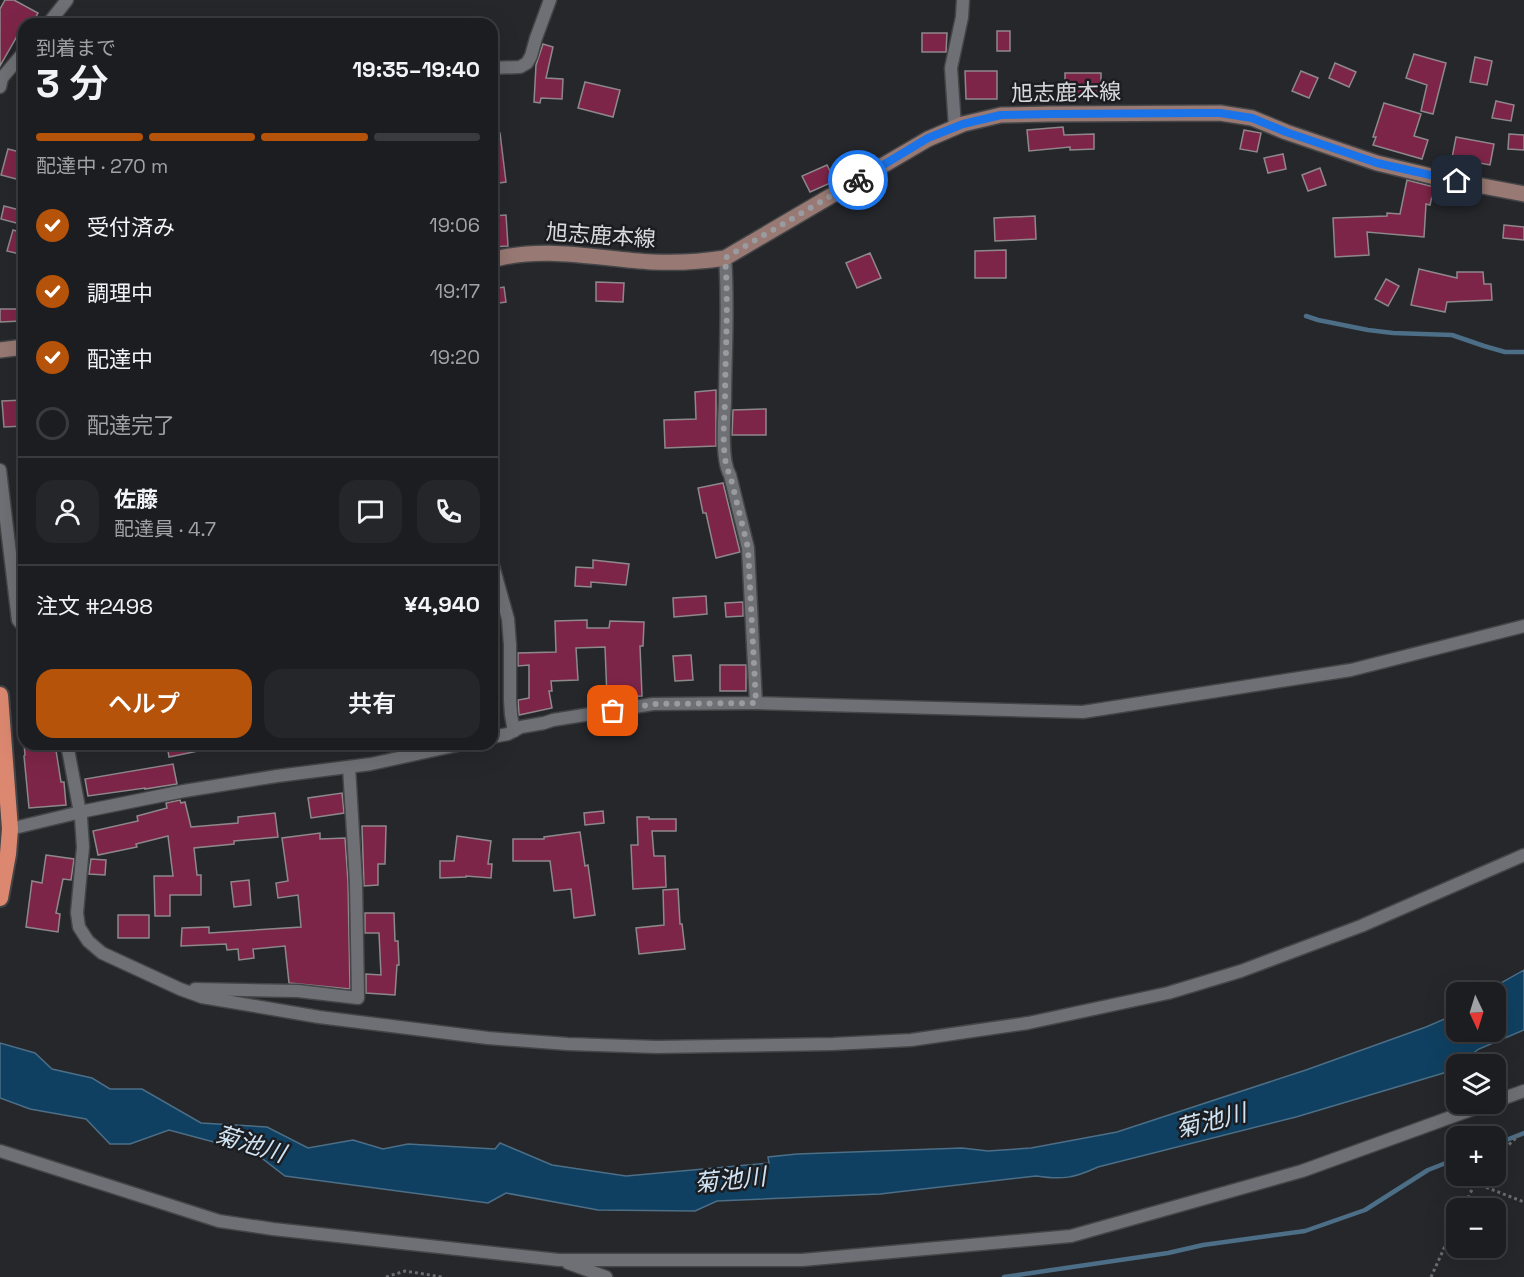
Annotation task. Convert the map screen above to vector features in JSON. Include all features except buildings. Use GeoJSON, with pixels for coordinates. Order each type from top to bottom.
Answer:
{"type":"FeatureCollection","features":[{"type":"Feature","properties":{"kind":"highway"},"geometry":{"type":"LineString","coordinates":[[0,695],[10,829],[0,898]]}},
{"type":"Feature","properties":{"kind":"main road","name":"旭志鹿本線"},"geometry":{"type":"LineString","coordinates":[[498,258],[511,255],[548,253],[652,262],[694,263],[725,258],[928,138],[963,124],[1001,115],[1220,113],[1252,118],[1377,163],[1524,194]]}},
{"type":"Feature","properties":{"kind":"main road"},"geometry":{"type":"LineString","coordinates":[[0,350],[18,348]]}},
{"type":"Feature","properties":{"kind":"street"},"geometry":{"type":"LineString","coordinates":[[53,18],[67,0]]}},
{"type":"Feature","properties":{"kind":"street"},"geometry":{"type":"LineString","coordinates":[[498,69],[520,67],[527,63],[550,0]]}},
{"type":"Feature","properties":{"kind":"street"},"geometry":{"type":"LineString","coordinates":[[955,127],[951,68],[962,17],[963,0]]}},
{"type":"Feature","properties":{"kind":"street"},"geometry":{"type":"LineString","coordinates":[[0,87],[2,78],[18,59]]}},
{"type":"Feature","properties":{"kind":"street"},"geometry":{"type":"LineString","coordinates":[[725,258],[727,288],[725,460],[748,548],[756,703]]}},
{"type":"Feature","properties":{"kind":"street"},"geometry":{"type":"LineString","coordinates":[[0,470],[18,620]]}},
{"type":"Feature","properties":{"kind":"street"},"geometry":{"type":"LineString","coordinates":[[498,583],[508,619],[510,700],[514,731]]}},
{"type":"Feature","properties":{"kind":"street"},"geometry":{"type":"LineString","coordinates":[[498,735],[521,727],[553,720],[653,704],[756,703],[1083,712],[1351,670],[1524,626]]}},
{"type":"Feature","properties":{"kind":"street"},"geometry":{"type":"LineString","coordinates":[[68,750],[80,812],[83,847],[77,913],[79,927],[88,941],[102,952],[180,989],[202,996],[319,1017],[488,1038],[568,1044],[657,1047],[833,1044],[911,1040],[1038,1021],[1168,993],[1241,971],[1361,926],[1524,855]]}},
{"type":"Feature","properties":{"kind":"street"},"geometry":{"type":"LineString","coordinates":[[10,829],[80,812],[213,786],[380,762],[435,750]]}},
{"type":"Feature","properties":{"kind":"street"},"geometry":{"type":"LineString","coordinates":[[180,989],[298,991],[358,998],[356,882],[349,767]]}},
{"type":"Feature","properties":{"kind":"street"},"geometry":{"type":"LineString","coordinates":[[1506,1097],[1524,1091]]}},
{"type":"Feature","properties":{"kind":"street"},"geometry":{"type":"LineString","coordinates":[[0,1151],[219,1221],[273,1229],[559,1260],[802,1260],[1071,1236],[1302,1171],[1459,1114]]}},
{"type":"Feature","properties":{"kind":"street"},"geometry":{"type":"LineString","coordinates":[[559,1260],[606,1277]]}},
{"type":"Feature","properties":{"kind":"path"},"geometry":{"type":"LineString","coordinates":[[1506,1147],[1519,1135]]}},
{"type":"Feature","properties":{"kind":"path"},"geometry":{"type":"LineString","coordinates":[[1483,1186],[1524,1202]]}},
{"type":"Feature","properties":{"kind":"path"},"geometry":{"type":"LineString","coordinates":[[1431,1277],[1446,1244]]}},
{"type":"Feature","properties":{"kind":"path"},"geometry":{"type":"LineString","coordinates":[[386,1277],[405,1271],[442,1277]]}},
{"type":"Feature","properties":{"kind":"water"},"geometry":{"type":"Polygon","coordinates":[[[1524,970],[1524,1030],[1506,1038],[1506,982],[1503,982],[1524,970]]]}},
{"type":"Feature","properties":{"kind":"water","name":"菊池川"},"geometry":{"type":"Polygon","coordinates":[[[1446,1018],[1446,1042],[1496,1042],[1472,1054],[1446,1054],[1446,1072],[1296,1117],[1098,1167],[1068,1177],[1036,1176],[880,1194],[717,1201],[695,1211],[598,1210],[506,1193],[488,1203],[285,1176],[255,1153],[169,1130],[130,1144],[110,1144],[86,1119],[30,1109],[0,1098],[0,1043],[35,1053],[52,1069],[92,1078],[110,1089],[142,1089],[201,1123],[267,1127],[308,1148],[353,1140],[383,1149],[408,1144],[495,1149],[500,1143],[552,1165],[626,1176],[769,1163],[768,1157],[797,1154],[962,1148],[988,1151],[1031,1148],[1117,1132],[1306,1070],[1446,1018]]]}},
{"type":"Feature","properties":{"kind":"waterway"},"geometry":{"type":"LineString","coordinates":[[1306,316],[1368,330],[1452,335],[1505,352],[1524,352]]}},
{"type":"Feature","properties":{"kind":"waterway"},"geometry":{"type":"LineString","coordinates":[[1506,1140],[1524,1133]]}},
{"type":"Feature","properties":{"kind":"waterway"},"geometry":{"type":"LineString","coordinates":[[1004,1277],[1305,1231],[1365,1210],[1428,1170],[1446,1163]]}},
{"type":"Feature","properties":{"kind":"way so far"},"geometry":{"type":"LineString","coordinates":[[613,711],[653,704],[756,703],[748,548],[725,460],[727,288],[725,258],[858,180]]}},
{"type":"Feature","properties":{"kind":"route"},"geometry":{"type":"LineString","coordinates":[[858,180],[928,138],[963,124],[1001,115],[1220,113],[1252,118],[1377,163],[1457,181]]}}]}
